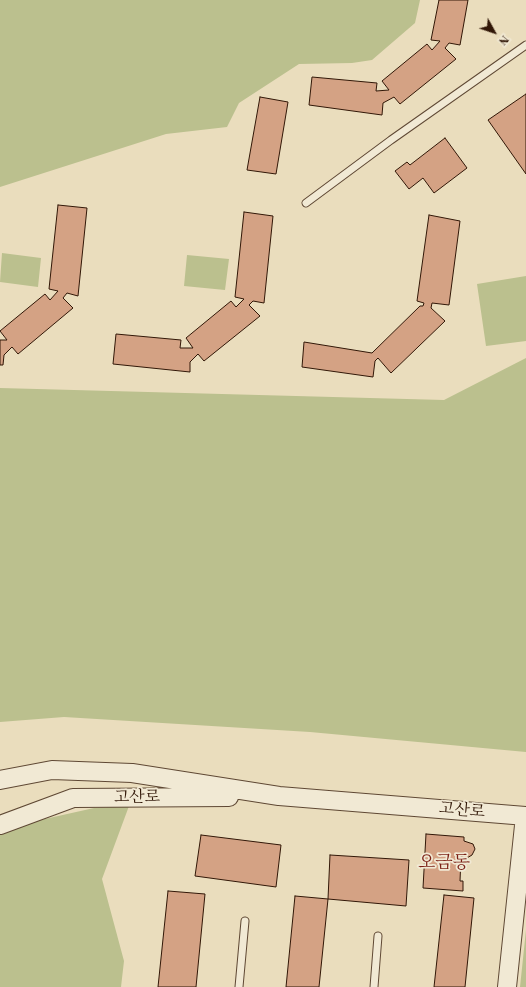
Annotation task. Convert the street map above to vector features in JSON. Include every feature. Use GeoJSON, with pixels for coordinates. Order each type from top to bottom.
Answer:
{"type":"FeatureCollection","features":[{"type":"Feature","properties":{"kind":"street","name":"고산로"},"geometry":{"type":"LineString","coordinates":[[0,780],[52,770],[132,773],[279,796],[526,816]]}},
{"type":"Feature","properties":{"kind":"street","name":"고산로"},"geometry":{"type":"LineString","coordinates":[[0,825],[73,798],[279,796]]}},
{"type":"Feature","properties":{"kind":"street"},"geometry":{"type":"LineString","coordinates":[[507,987],[526,816]]}},
{"type":"Feature","properties":{"kind":"lane"},"geometry":{"type":"LineString","coordinates":[[306,203],[390,140],[526,45]]}},
{"type":"Feature","properties":{"kind":"lane"},"geometry":{"type":"LineString","coordinates":[[239,987],[245,921]]}},
{"type":"Feature","properties":{"kind":"lane"},"geometry":{"type":"LineString","coordinates":[[374,987],[378,936]]}},
{"type":"Feature","properties":{"kind":"green space"},"geometry":{"type":"Polygon","coordinates":[[[0,0],[420,0],[415,23],[372,60],[352,63],[299,64],[239,103],[227,127],[166,134],[0,187],[0,0]]]}},
{"type":"Feature","properties":{"kind":"green space"},"geometry":{"type":"Polygon","coordinates":[[[2,253],[41,258],[38,287],[0,282],[2,253]]]}},
{"type":"Feature","properties":{"kind":"green space"},"geometry":{"type":"Polygon","coordinates":[[[187,255],[229,259],[225,290],[184,286],[187,255]]]}},
{"type":"Feature","properties":{"kind":"green space"},"geometry":{"type":"Polygon","coordinates":[[[526,276],[526,341],[486,346],[477,284],[526,276]]]}},
{"type":"Feature","properties":{"kind":"green space"},"geometry":{"type":"Polygon","coordinates":[[[526,358],[526,752],[310,732],[64,717],[0,722],[0,388],[444,400],[526,358]]]}},
{"type":"Feature","properties":{"kind":"green space"},"geometry":{"type":"Polygon","coordinates":[[[129,806],[102,879],[124,961],[121,987],[0,987],[0,829],[94,808],[129,806]]]}},
{"type":"Feature","properties":{"kind":"green space"},"geometry":{"type":"Polygon","coordinates":[[[526,930],[526,987],[520,987],[526,930]]]}},
{"type":"Feature","properties":{"kind":"building"},"geometry":{"type":"Polygon","coordinates":[[[439,0],[468,0],[460,45],[449,43],[445,48],[456,59],[400,104],[394,97],[383,103],[382,115],[309,105],[312,77],[377,83],[376,91],[389,90],[382,81],[427,44],[432,50],[440,41],[431,40],[439,0]]]}},
{"type":"Feature","properties":{"kind":"building"},"geometry":{"type":"Polygon","coordinates":[[[526,94],[526,174],[488,120],[526,94]]]}},
{"type":"Feature","properties":{"kind":"building"},"geometry":{"type":"Polygon","coordinates":[[[260,97],[288,102],[276,174],[247,170],[260,97]]]}},
{"type":"Feature","properties":{"kind":"building"},"geometry":{"type":"Polygon","coordinates":[[[445,138],[467,168],[434,193],[423,178],[409,189],[395,171],[407,162],[410,165],[445,138]]]}},
{"type":"Feature","properties":{"kind":"building"},"geometry":{"type":"Polygon","coordinates":[[[58,205],[87,208],[78,296],[67,293],[63,298],[73,308],[18,354],[12,347],[4,355],[3,365],[0,365],[0,340],[7,340],[0,331],[45,294],[50,300],[58,291],[49,289],[58,205]]]}},
{"type":"Feature","properties":{"kind":"building"},"geometry":{"type":"Polygon","coordinates":[[[244,212],[273,216],[264,303],[253,301],[249,305],[260,316],[204,361],[198,354],[190,362],[190,372],[113,364],[116,334],[181,340],[180,348],[193,348],[186,338],[231,301],[236,307],[244,299],[235,297],[244,212]]]}},
{"type":"Feature","properties":{"kind":"building"},"geometry":{"type":"Polygon","coordinates":[[[429,215],[460,221],[449,305],[432,303],[431,308],[445,321],[391,373],[378,358],[375,361],[373,377],[302,367],[304,342],[372,353],[420,306],[423,306],[424,303],[417,301],[429,215]]]}},
{"type":"Feature","properties":{"kind":"building"},"geometry":{"type":"Polygon","coordinates":[[[426,834],[464,837],[464,841],[473,844],[475,849],[472,855],[467,858],[461,857],[460,881],[463,881],[463,891],[423,888],[426,834]]]}},
{"type":"Feature","properties":{"kind":"building"},"geometry":{"type":"Polygon","coordinates":[[[201,835],[281,845],[276,887],[195,876],[201,835]]]}},
{"type":"Feature","properties":{"kind":"building"},"geometry":{"type":"Polygon","coordinates":[[[330,855],[409,860],[406,906],[328,899],[330,855]]]}},
{"type":"Feature","properties":{"kind":"building"},"geometry":{"type":"Polygon","coordinates":[[[168,891],[205,894],[196,987],[158,987],[168,891]]]}},
{"type":"Feature","properties":{"kind":"building"},"geometry":{"type":"Polygon","coordinates":[[[444,895],[474,898],[465,987],[434,987],[444,895]]]}},
{"type":"Feature","properties":{"kind":"building"},"geometry":{"type":"Polygon","coordinates":[[[295,896],[328,899],[319,987],[286,987],[295,896]]]}},
{"type":"Feature","properties":{"kind":"district","name":"오금동"},"geometry":{"type":"Point","coordinates":[444,864]}}]}
